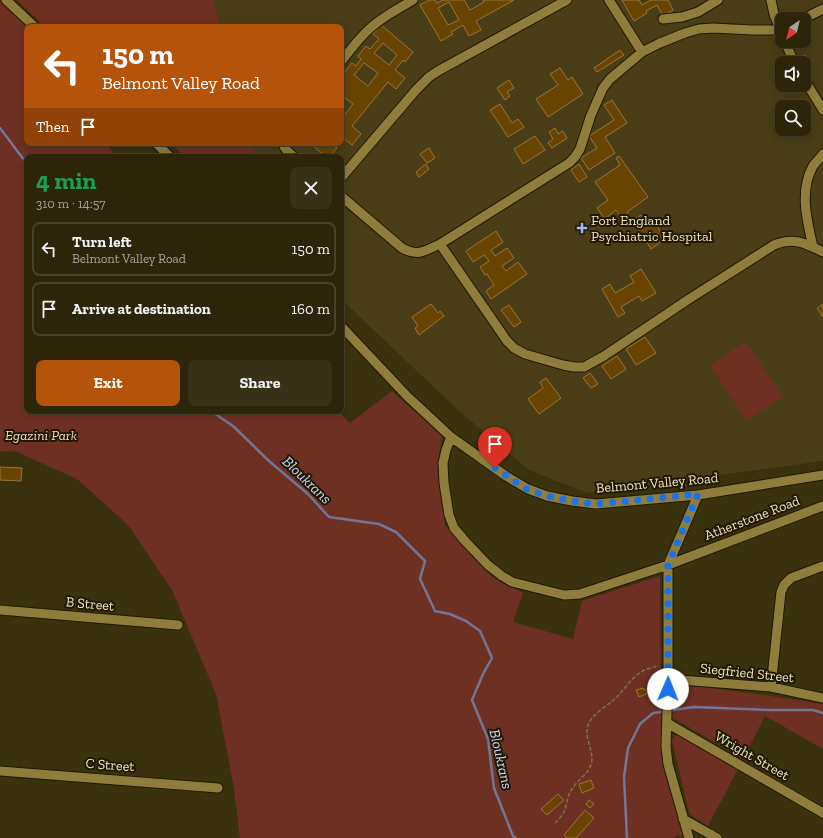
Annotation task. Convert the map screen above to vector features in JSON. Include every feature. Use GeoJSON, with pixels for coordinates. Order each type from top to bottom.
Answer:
{"type":"FeatureCollection","features":[{"type":"Feature","properties":{"kind":"street"},"geometry":{"type":"LineString","coordinates":[[6,0],[32,24]]}},
{"type":"Feature","properties":{"kind":"street"},"geometry":{"type":"LineString","coordinates":[[344,58],[362,35],[373,25],[388,14],[413,0]]}},
{"type":"Feature","properties":{"kind":"street"},"geometry":{"type":"LineString","coordinates":[[344,174],[416,90],[429,77],[567,0]]}},
{"type":"Feature","properties":{"kind":"street"},"geometry":{"type":"LineString","coordinates":[[609,0],[642,52]]}},
{"type":"Feature","properties":{"kind":"street"},"geometry":{"type":"LineString","coordinates":[[662,19],[682,17],[698,12],[718,0]]}},
{"type":"Feature","properties":{"kind":"street"},"geometry":{"type":"LineString","coordinates":[[771,0],[775,16]]}},
{"type":"Feature","properties":{"kind":"street"},"geometry":{"type":"LineString","coordinates":[[811,14],[823,8]]}},
{"type":"Feature","properties":{"kind":"street"},"geometry":{"type":"LineString","coordinates":[[344,199],[402,248],[409,252],[422,252],[440,244],[569,163],[580,149],[590,115],[603,88],[615,75],[642,52],[660,43],[699,30],[713,28],[775,31]]}},
{"type":"Feature","properties":{"kind":"street"},"geometry":{"type":"LineString","coordinates":[[811,90],[823,110]]}},
{"type":"Feature","properties":{"kind":"street"},"geometry":{"type":"LineString","coordinates":[[159,146],[167,154]]}},
{"type":"Feature","properties":{"kind":"street"},"geometry":{"type":"LineString","coordinates":[[284,146],[290,154]]}},
{"type":"Feature","properties":{"kind":"street"},"geometry":{"type":"LineString","coordinates":[[813,247],[806,212],[806,189],[809,174],[823,154]]}},
{"type":"Feature","properties":{"kind":"street"},"geometry":{"type":"LineString","coordinates":[[440,244],[507,341],[514,348],[525,354],[574,367],[584,367],[604,356],[689,299],[774,245],[786,241],[795,241],[805,243],[823,252]]}},
{"type":"Feature","properties":{"kind":"street","name":"Belmont Valley Road"},"geometry":{"type":"LineString","coordinates":[[344,329],[407,396],[451,438],[528,490],[547,496],[596,504],[698,494],[823,475]]}},
{"type":"Feature","properties":{"kind":"street","name":"Atherstone Road"},"geometry":{"type":"LineString","coordinates":[[451,438],[443,463],[444,483],[449,514],[454,528],[488,565],[502,576],[512,582],[564,594],[580,594],[668,565],[823,506]]}},
{"type":"Feature","properties":{"kind":"street"},"geometry":{"type":"LineString","coordinates":[[689,838],[668,764],[666,747],[668,679],[668,565],[698,494]]}},
{"type":"Feature","properties":{"kind":"street"},"geometry":{"type":"LineString","coordinates":[[771,687],[781,592],[784,584],[791,578],[823,566]]}},
{"type":"Feature","properties":{"kind":"street","name":"B Street"},"geometry":{"type":"LineString","coordinates":[[0,610],[178,625]]}},
{"type":"Feature","properties":{"kind":"street","name":"Siegfried Street"},"geometry":{"type":"LineString","coordinates":[[668,679],[771,687],[823,698]]}},
{"type":"Feature","properties":{"kind":"street","name":"Wright Street"},"geometry":{"type":"LineString","coordinates":[[667,716],[823,813]]}},
{"type":"Feature","properties":{"kind":"street","name":"C Street"},"geometry":{"type":"LineString","coordinates":[[0,771],[218,788]]}},
{"type":"Feature","properties":{"kind":"street"},"geometry":{"type":"LineString","coordinates":[[683,819],[717,838]]}},
{"type":"Feature","properties":{"kind":"path"},"geometry":{"type":"LineString","coordinates":[[555,824],[564,812],[572,787],[591,766],[592,759],[587,733],[588,724],[593,717],[616,698],[641,672],[668,664]]}},
{"type":"Feature","properties":{"kind":"shaded area","name":"Fort England Psychiatric Hospital"},"geometry":{"type":"Polygon","coordinates":[[[213,0],[823,0],[823,461],[588,493],[529,470],[458,410],[344,302],[344,154],[253,154],[251,146],[344,146],[344,24],[221,24],[213,0]]]}},
{"type":"Feature","properties":{"kind":"green space","name":"Egazini Park"},"geometry":{"type":"Polygon","coordinates":[[[0,0],[2,0],[27,24],[24,24],[24,146],[108,146],[114,154],[24,154],[24,414],[341,414],[350,423],[392,391],[442,436],[438,463],[445,525],[492,577],[523,593],[513,622],[573,639],[582,601],[660,576],[661,681],[823,704],[823,749],[765,716],[743,759],[675,719],[661,721],[664,759],[685,838],[676,835],[675,838],[240,838],[233,783],[216,694],[172,590],[128,525],[77,479],[17,452],[0,451],[0,0]]]}},
{"type":"Feature","properties":{"kind":"green space"},"geometry":{"type":"Polygon","coordinates":[[[17,0],[213,0],[221,24],[42,24],[17,0]]]}},
{"type":"Feature","properties":{"kind":"green space"},"geometry":{"type":"Polygon","coordinates":[[[173,146],[253,146],[254,154],[183,154],[173,146]]]}},
{"type":"Feature","properties":{"kind":"green space"},"geometry":{"type":"Polygon","coordinates":[[[746,341],[783,397],[746,421],[710,365],[746,341]]]}},
{"type":"Feature","properties":{"kind":"green space"},"geometry":{"type":"Polygon","coordinates":[[[676,735],[680,735],[738,769],[708,826],[692,816],[689,812],[672,741],[676,735]]]}},
{"type":"Feature","properties":{"kind":"building"},"geometry":{"type":"Polygon","coordinates":[[[430,0],[435,0],[437,3],[443,0],[464,0],[470,10],[484,2],[483,0],[514,0],[476,21],[481,30],[469,36],[463,25],[451,32],[453,34],[441,41],[420,5],[430,0]],[[449,2],[438,8],[448,25],[459,20],[449,2]]]}},
{"type":"Feature","properties":{"kind":"building"},"geometry":{"type":"Polygon","coordinates":[[[622,0],[639,0],[642,5],[651,0],[668,0],[673,10],[663,16],[657,5],[646,11],[647,13],[634,21],[622,0]]]}},
{"type":"Feature","properties":{"kind":"building"},"geometry":{"type":"Polygon","coordinates":[[[381,25],[413,52],[405,62],[403,60],[395,70],[405,78],[396,89],[388,82],[352,126],[361,134],[352,145],[344,139],[344,116],[353,104],[344,97],[344,73],[352,63],[356,66],[361,59],[358,56],[366,46],[370,49],[379,39],[373,34],[381,25]],[[383,43],[374,53],[389,65],[397,55],[383,43]],[[364,63],[354,75],[368,86],[378,73],[364,63]]]}},
{"type":"Feature","properties":{"kind":"building"},"geometry":{"type":"Polygon","coordinates":[[[620,50],[624,55],[597,72],[594,68],[620,50]]]}},
{"type":"Feature","properties":{"kind":"building"},"geometry":{"type":"Polygon","coordinates":[[[560,68],[568,80],[572,77],[583,94],[548,117],[536,99],[558,85],[550,74],[560,68]]]}},
{"type":"Feature","properties":{"kind":"building"},"geometry":{"type":"Polygon","coordinates":[[[509,80],[514,88],[507,92],[510,96],[505,100],[497,88],[509,80]]]}},
{"type":"Feature","properties":{"kind":"building"},"geometry":{"type":"Polygon","coordinates":[[[612,100],[627,123],[605,137],[615,153],[589,170],[581,158],[597,148],[589,136],[614,120],[604,105],[612,100]]]}},
{"type":"Feature","properties":{"kind":"building"},"geometry":{"type":"Polygon","coordinates":[[[500,104],[512,123],[518,119],[524,127],[508,137],[490,110],[500,104]]]}},
{"type":"Feature","properties":{"kind":"building"},"geometry":{"type":"Polygon","coordinates":[[[555,128],[558,134],[563,131],[567,138],[552,148],[548,143],[553,139],[549,132],[555,128]]]}},
{"type":"Feature","properties":{"kind":"building"},"geometry":{"type":"Polygon","coordinates":[[[535,136],[545,150],[523,164],[514,149],[535,136]]]}},
{"type":"Feature","properties":{"kind":"building"},"geometry":{"type":"Polygon","coordinates":[[[313,146],[334,146],[337,148],[332,154],[323,154],[313,146]]]}},
{"type":"Feature","properties":{"kind":"building"},"geometry":{"type":"Polygon","coordinates":[[[429,148],[435,158],[427,163],[420,154],[429,148]]]}},
{"type":"Feature","properties":{"kind":"building"},"geometry":{"type":"Polygon","coordinates":[[[619,156],[648,197],[627,212],[628,214],[622,218],[616,210],[605,219],[597,208],[608,200],[595,182],[620,165],[616,158],[619,156]]]}},
{"type":"Feature","properties":{"kind":"building"},"geometry":{"type":"Polygon","coordinates":[[[426,164],[429,169],[419,177],[416,172],[426,164]]]}},
{"type":"Feature","properties":{"kind":"building"},"geometry":{"type":"Polygon","coordinates":[[[579,164],[587,177],[579,182],[571,170],[579,164]]]}},
{"type":"Feature","properties":{"kind":"building"},"geometry":{"type":"Polygon","coordinates":[[[641,215],[646,222],[652,218],[665,239],[651,249],[633,221],[641,215]]]}},
{"type":"Feature","properties":{"kind":"building"},"geometry":{"type":"Polygon","coordinates":[[[496,231],[503,242],[491,250],[495,256],[507,248],[514,258],[502,266],[506,271],[518,262],[527,274],[491,299],[486,291],[494,285],[487,274],[485,275],[480,267],[489,261],[484,255],[473,262],[466,251],[496,231]]]}},
{"type":"Feature","properties":{"kind":"building"},"geometry":{"type":"Polygon","coordinates":[[[641,269],[656,293],[642,301],[639,296],[621,307],[625,313],[618,317],[602,289],[610,284],[615,293],[634,282],[630,276],[641,269]]]}},
{"type":"Feature","properties":{"kind":"building"},"geometry":{"type":"Polygon","coordinates":[[[431,304],[438,313],[440,311],[444,316],[419,335],[415,328],[418,326],[412,317],[431,304]]]}},
{"type":"Feature","properties":{"kind":"building"},"geometry":{"type":"Polygon","coordinates":[[[823,304],[823,317],[817,308],[823,304]]]}},
{"type":"Feature","properties":{"kind":"building"},"geometry":{"type":"Polygon","coordinates":[[[509,305],[521,322],[514,327],[501,310],[509,305]]]}},
{"type":"Feature","properties":{"kind":"building"},"geometry":{"type":"Polygon","coordinates":[[[645,337],[656,353],[636,365],[626,349],[645,337]]]}},
{"type":"Feature","properties":{"kind":"building"},"geometry":{"type":"Polygon","coordinates":[[[617,356],[626,369],[611,379],[602,366],[617,356]]]}},
{"type":"Feature","properties":{"kind":"building"},"geometry":{"type":"Polygon","coordinates":[[[590,373],[598,384],[591,388],[583,378],[590,373]]]}},
{"type":"Feature","properties":{"kind":"building"},"geometry":{"type":"Polygon","coordinates":[[[546,378],[561,398],[539,414],[528,399],[543,388],[540,382],[546,378]]]}},
{"type":"Feature","properties":{"kind":"building"},"geometry":{"type":"Polygon","coordinates":[[[0,467],[22,468],[21,481],[0,480],[0,467]]]}},
{"type":"Feature","properties":{"kind":"building"},"geometry":{"type":"Polygon","coordinates":[[[643,688],[644,690],[647,689],[648,693],[639,697],[636,690],[643,688]]]}},
{"type":"Feature","properties":{"kind":"building"},"geometry":{"type":"Polygon","coordinates":[[[591,780],[594,788],[582,793],[579,784],[591,780]]]}},
{"type":"Feature","properties":{"kind":"building"},"geometry":{"type":"Polygon","coordinates":[[[558,794],[564,800],[547,815],[541,809],[558,794]]]}},
{"type":"Feature","properties":{"kind":"building"},"geometry":{"type":"Polygon","coordinates":[[[589,800],[594,804],[590,808],[586,804],[589,800]]]}},
{"type":"Feature","properties":{"kind":"building"},"geometry":{"type":"Polygon","coordinates":[[[585,810],[594,818],[576,838],[567,838],[564,835],[585,810]]]}},
{"type":"Feature","properties":{"kind":"waterway","name":"Bloukrans"},"geometry":{"type":"LineString","coordinates":[[0,128],[24,160]]}},
{"type":"Feature","properties":{"kind":"waterway","name":"Bloukrans"},"geometry":{"type":"LineString","coordinates":[[215,414],[233,426],[269,461],[308,494],[329,517],[379,524],[396,532],[425,561],[420,579],[435,611],[450,614],[466,621],[480,631],[492,658],[483,674],[472,700],[488,739],[494,788],[513,836],[516,838]]}},
{"type":"Feature","properties":{"kind":"waterway","name":"Bloukrans"},"geometry":{"type":"LineString","coordinates":[[627,838],[624,777],[628,748],[640,724],[653,713],[694,707],[813,710],[823,713]]}},
{"type":"Feature","properties":{"kind":"place","name":"Fort England Psychiatric Hospital"},"geometry":{"type":"Point","coordinates":[582,228]}},
{"type":"Feature","properties":{"kind":"route"},"geometry":{"type":"LineString","coordinates":[[495,468],[528,490],[547,496],[572,501],[596,504],[698,494],[668,565],[668,689]]}}]}
